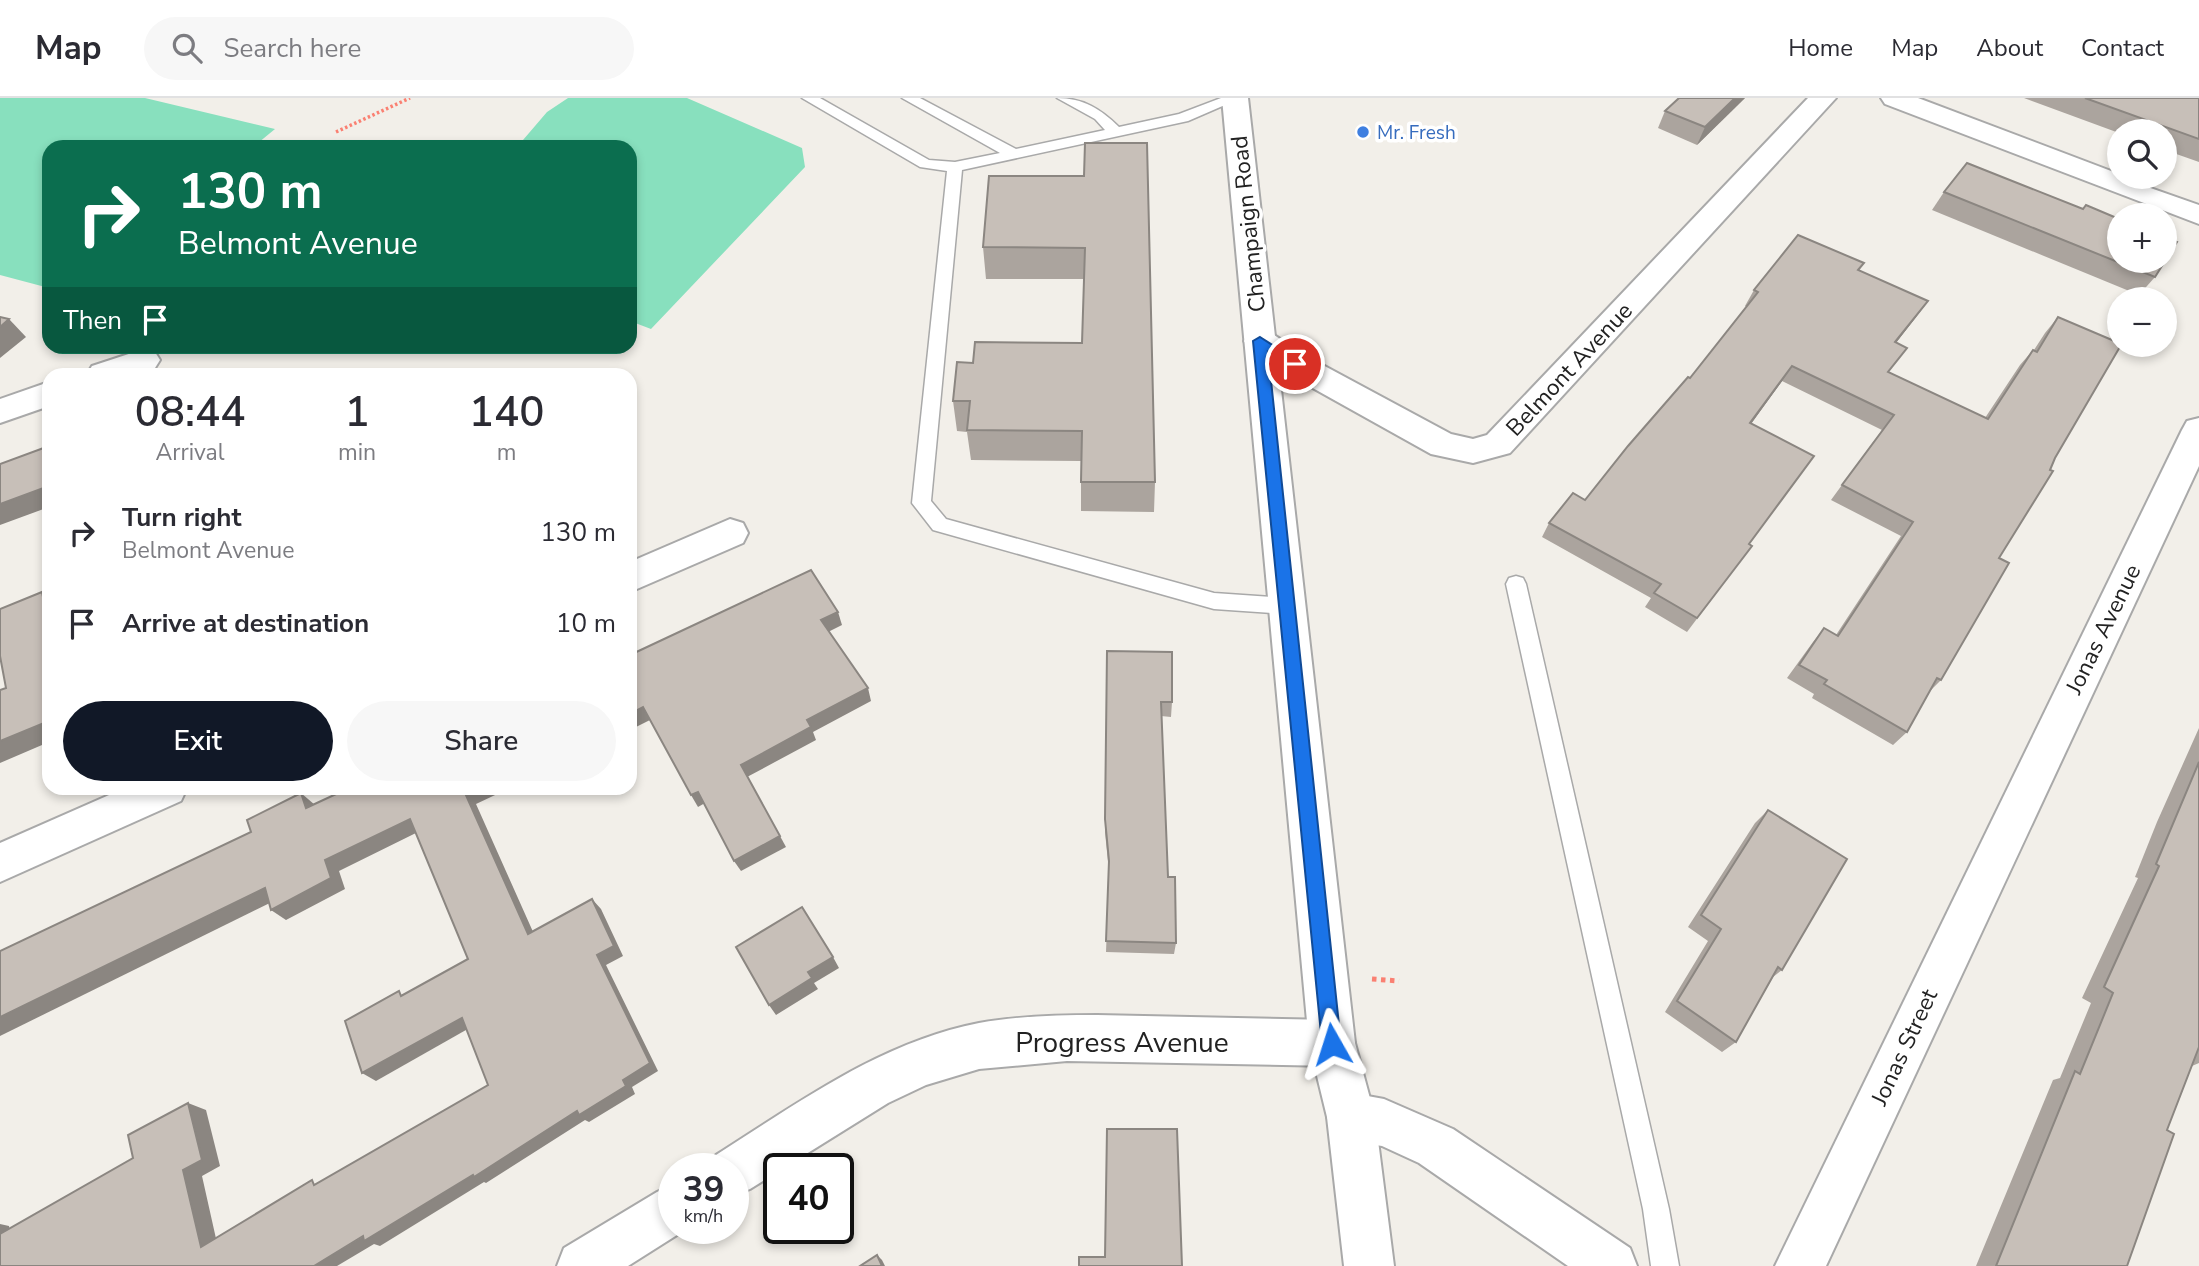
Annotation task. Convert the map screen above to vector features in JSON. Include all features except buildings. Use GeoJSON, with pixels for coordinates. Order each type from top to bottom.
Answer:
{"type":"FeatureCollection","features":[{"type":"Feature","properties":{"kind":"street","name":"Champaign Road"},"geometry":{"type":"LineString","coordinates":[[1234,98],[1332,1044],[1351,1117],[1369,1266]]}},
{"type":"Feature","properties":{"kind":"street","name":"Belmont Avenue"},"geometry":{"type":"LineString","coordinates":[[1260,341],[1305,369],[1443,445],[1473,451],[1498,444],[1823,98]]}},
{"type":"Feature","properties":{"kind":"street"},"geometry":{"type":"LineString","coordinates":[[1894,98],[2199,215]]}},
{"type":"Feature","properties":{"kind":"street"},"geometry":{"type":"LineString","coordinates":[[121,368],[144,360]]}},
{"type":"Feature","properties":{"kind":"street"},"geometry":{"type":"LineString","coordinates":[[0,411],[42,396]]}},
{"type":"Feature","properties":{"kind":"street","name":"Jonas Avenue"},"geometry":{"type":"LineString","coordinates":[[2007,828],[2199,430]]}},
{"type":"Feature","properties":{"kind":"street"},"geometry":{"type":"LineString","coordinates":[[637,576],[730,533]]}},
{"type":"Feature","properties":{"kind":"street"},"geometry":{"type":"LineString","coordinates":[[0,863],[151,795]]}},
{"type":"Feature","properties":{"kind":"street","name":"Jonas Street"},"geometry":{"type":"LineString","coordinates":[[1800,1266],[2007,828]]}},
{"type":"Feature","properties":{"kind":"street","name":"Progress Avenue"},"geometry":{"type":"LineString","coordinates":[[749,1162],[869,1087],[923,1063],[969,1048],[1065,1036],[1332,1044]]}},
{"type":"Feature","properties":{"kind":"street"},"geometry":{"type":"LineString","coordinates":[[1351,1117],[1384,1123],[1437,1146],[1612,1266]]}},
{"type":"Feature","properties":{"kind":"street"},"geometry":{"type":"LineString","coordinates":[[582,1266],[658,1219]]}},
{"type":"Feature","properties":{"kind":"lane"},"geometry":{"type":"LineString","coordinates":[[809,98],[925,163],[955,167],[1183,118],[1234,98]]}},
{"type":"Feature","properties":{"kind":"lane"},"geometry":{"type":"LineString","coordinates":[[909,98],[1013,154]]}},
{"type":"Feature","properties":{"kind":"lane"},"geometry":{"type":"LineString","coordinates":[[1064,98],[1100,116],[1115,132]]}},
{"type":"Feature","properties":{"kind":"lane"},"geometry":{"type":"LineString","coordinates":[[955,167],[921,503],[940,526],[1214,601],[1286,606]]}},
{"type":"Feature","properties":{"kind":"lane"},"geometry":{"type":"LineString","coordinates":[[1516,584],[1653,1195],[1665,1266]]}},
{"type":"Feature","properties":{"kind":"path"},"geometry":{"type":"LineString","coordinates":[[336,132],[410,98]]}},
{"type":"Feature","properties":{"kind":"path"},"geometry":{"type":"LineString","coordinates":[[1364,979],[1399,981]]}},
{"type":"Feature","properties":{"kind":"green space"},"geometry":{"type":"Polygon","coordinates":[[[0,98],[145,98],[275,129],[262,140],[42,140],[42,286],[0,275],[0,98]]]}},
{"type":"Feature","properties":{"kind":"green space"},"geometry":{"type":"Polygon","coordinates":[[[568,98],[687,98],[802,148],[805,167],[651,329],[637,324],[637,140],[523,140],[547,112],[568,98]]]}},
{"type":"Feature","properties":{"kind":"place","name":"Mr. Fresh"},"geometry":{"type":"Point","coordinates":[1363,132]}},
{"type":"Feature","properties":{"kind":"route"},"geometry":{"type":"LineString","coordinates":[[1295,364],[1260,341],[1332,1044]]}}]}
